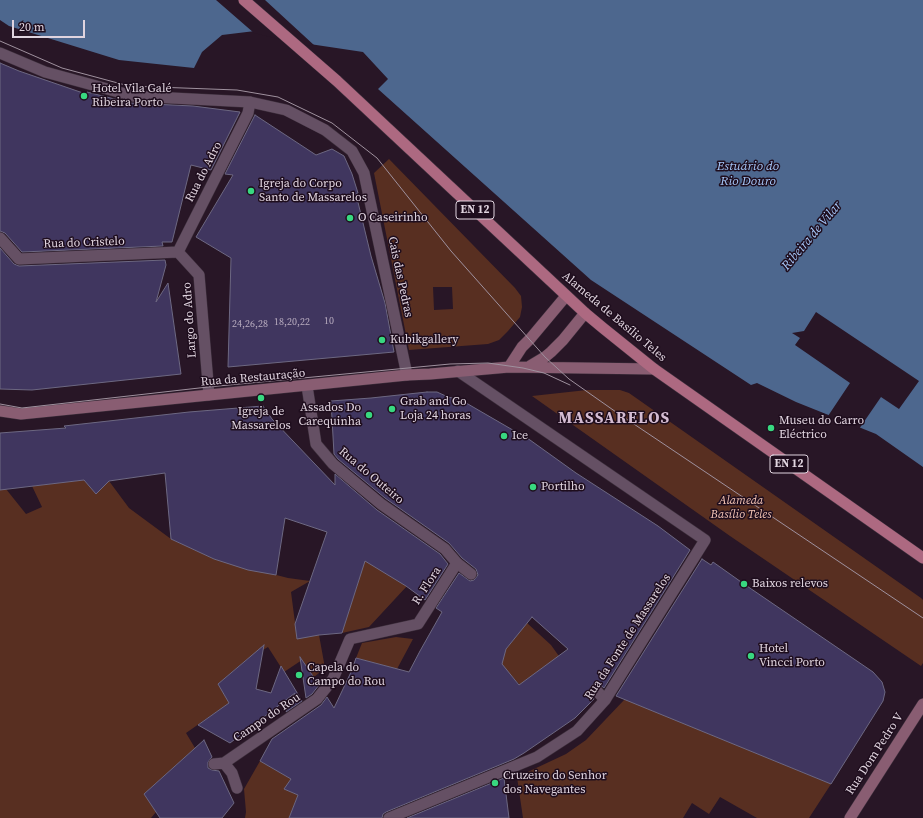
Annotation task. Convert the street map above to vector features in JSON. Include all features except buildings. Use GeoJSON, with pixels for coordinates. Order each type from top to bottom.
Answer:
{"type":"FeatureCollection","features":[{"type":"Feature","properties":{"kind":"main road","name":"Alameda de Basílio Teles"},"geometry":{"type":"LineString","coordinates":[[244,0],[315,62],[585,313],[654,369],[923,558]]}},
{"type":"Feature","properties":{"kind":"main road"},"geometry":{"type":"LineString","coordinates":[[509,367],[522,347],[530,340],[566,296]]}},
{"type":"Feature","properties":{"kind":"main road","name":"Rua da Restauração"},"geometry":{"type":"LineString","coordinates":[[530,366],[551,352],[585,313]]}},
{"type":"Feature","properties":{"kind":"main road","name":"Rua da Restauração"},"geometry":{"type":"LineString","coordinates":[[0,411],[21,414],[407,375],[509,367],[530,366],[654,369]]}},
{"type":"Feature","properties":{"kind":"main road","name":"Rua Dom Pedro V"},"geometry":{"type":"LineString","coordinates":[[850,818],[923,704]]}},
{"type":"Feature","properties":{"kind":"street","name":"Cais das Pedras"},"geometry":{"type":"LineString","coordinates":[[0,52],[45,72],[133,96],[250,102],[286,110],[325,130],[352,151],[364,173],[364,194],[407,375]]}},
{"type":"Feature","properties":{"kind":"street","name":"Rua do Adro"},"geometry":{"type":"LineString","coordinates":[[178,252],[248,113],[250,102]]}},
{"type":"Feature","properties":{"kind":"street","name":"Rua do Cristelo"},"geometry":{"type":"LineString","coordinates":[[0,238],[19,259],[178,252]]}},
{"type":"Feature","properties":{"kind":"street","name":"Largo do Adro"},"geometry":{"type":"LineString","coordinates":[[178,252],[199,275],[209,395]]}},
{"type":"Feature","properties":{"kind":"street","name":"Rua da Fonte de Massarelos"},"geometry":{"type":"LineString","coordinates":[[388,818],[537,757],[577,732],[605,700],[705,540],[458,371]]}},
{"type":"Feature","properties":{"kind":"street","name":"Rua do Outeiro"},"geometry":{"type":"LineString","coordinates":[[307,386],[316,444],[333,464],[381,504],[445,549],[457,563],[472,574]]}},
{"type":"Feature","properties":{"kind":"street","name":"R. Flora"},"geometry":{"type":"LineString","coordinates":[[418,624],[457,563]]}},
{"type":"Feature","properties":{"kind":"street","name":"Campo do Rou"},"geometry":{"type":"LineString","coordinates":[[237,788],[232,773],[219,764],[317,699],[333,679],[350,640],[418,624]]}},
{"type":"Feature","properties":{"kind":"street"},"geometry":{"type":"LineString","coordinates":[[596,690],[605,700]]}},
{"type":"Feature","properties":{"kind":"green space"},"geometry":{"type":"Polygon","coordinates":[[[389,159],[515,288],[521,296],[522,307],[520,317],[499,340],[488,344],[409,350],[374,173],[389,159]],[[433,287],[434,310],[453,309],[452,287],[433,287]]]}},
{"type":"Feature","properties":{"kind":"green space","name":"Alameda Basílio Teles"},"geometry":{"type":"Polygon","coordinates":[[[587,390],[620,390],[629,393],[921,598],[923,600],[923,663],[921,666],[730,536],[532,396],[587,390]]]}},
{"type":"Feature","properties":{"kind":"green space"},"geometry":{"type":"Polygon","coordinates":[[[84,480],[96,494],[109,481],[129,508],[171,539],[214,559],[288,578],[310,581],[291,592],[297,638],[319,635],[325,668],[314,677],[302,660],[284,672],[268,647],[246,660],[218,684],[229,703],[186,733],[195,748],[144,794],[156,812],[151,818],[0,818],[0,484],[6,489],[26,514],[42,507],[32,486],[84,480]]]}},
{"type":"Feature","properties":{"kind":"green space"},"geometry":{"type":"Polygon","coordinates":[[[365,560],[407,586],[369,627],[342,633],[365,560]]]}},
{"type":"Feature","properties":{"kind":"green space"},"geometry":{"type":"Polygon","coordinates":[[[527,623],[551,645],[561,659],[537,672],[520,685],[507,671],[493,682],[506,649],[527,623]]]}},
{"type":"Feature","properties":{"kind":"green space"},"geometry":{"type":"Polygon","coordinates":[[[396,637],[413,639],[397,669],[356,658],[362,643],[396,637]]]}},
{"type":"Feature","properties":{"kind":"green space"},"geometry":{"type":"Polygon","coordinates":[[[625,699],[831,784],[809,818],[757,818],[720,797],[709,814],[692,803],[683,818],[523,818],[517,777],[566,754],[586,740],[625,699]]]}},
{"type":"Feature","properties":{"kind":"green space"},"geometry":{"type":"Polygon","coordinates":[[[260,761],[291,779],[285,789],[298,795],[289,818],[245,818],[246,812],[244,789],[260,761]]]}},
{"type":"Feature","properties":{"kind":"water","name":"Estuário do Rio Douro"},"geometry":{"type":"Polygon","coordinates":[[[0,0],[923,0],[923,467],[876,434],[796,402],[757,383],[751,385],[591,280],[378,89],[388,79],[363,52],[303,43],[255,31],[222,35],[202,52],[194,68],[119,60],[9,26],[0,20],[0,0]]]}},
{"type":"Feature","properties":{"kind":"pier"},"geometry":{"type":"Polygon","coordinates":[[[216,0],[265,0],[315,46],[303,45],[254,33],[216,0]]]}},
{"type":"Feature","properties":{"kind":"pier"},"geometry":{"type":"Polygon","coordinates":[[[816,312],[919,381],[899,409],[881,397],[859,429],[828,416],[850,383],[795,345],[800,338],[792,333],[804,331],[816,312]]]}},
{"type":"Feature","properties":{"kind":"tram line"},"geometry":{"type":"LineString","coordinates":[[0,41],[62,68],[129,86],[237,90],[278,97],[332,123],[377,158],[451,251],[545,357],[569,379],[923,618]]}},
{"type":"Feature","properties":{"kind":"tram line"},"geometry":{"type":"LineString","coordinates":[[0,404],[22,408],[208,387],[450,364],[488,363],[523,368],[544,373],[570,385]]}},
{"type":"Feature","properties":{"kind":"place","name":"Hotel Vila Galé Ribeira Porto"},"geometry":{"type":"Point","coordinates":[84,96]}},
{"type":"Feature","properties":{"kind":"place","name":"Igreja do Corpo Santo de Massarelos"},"geometry":{"type":"Point","coordinates":[251,191]}},
{"type":"Feature","properties":{"kind":"place","name":"O Caseirinho"},"geometry":{"type":"Point","coordinates":[350,218]}},
{"type":"Feature","properties":{"kind":"place","name":"Kubikgallery"},"geometry":{"type":"Point","coordinates":[382,340]}},
{"type":"Feature","properties":{"kind":"place","name":"Igreja de Massarelos"},"geometry":{"type":"Point","coordinates":[261,398]}},
{"type":"Feature","properties":{"kind":"place","name":"Grab and Go Loja 24 horas"},"geometry":{"type":"Point","coordinates":[392,409]}},
{"type":"Feature","properties":{"kind":"place","name":"Assados Do Carequinha"},"geometry":{"type":"Point","coordinates":[369,415]}},
{"type":"Feature","properties":{"kind":"place","name":"Museu do Carro Eléctrico"},"geometry":{"type":"Point","coordinates":[771,428]}},
{"type":"Feature","properties":{"kind":"place","name":"Ice"},"geometry":{"type":"Point","coordinates":[504,436]}},
{"type":"Feature","properties":{"kind":"place","name":"Portilho"},"geometry":{"type":"Point","coordinates":[533,487]}},
{"type":"Feature","properties":{"kind":"place","name":"Baixos relevos"},"geometry":{"type":"Point","coordinates":[744,584]}},
{"type":"Feature","properties":{"kind":"place","name":"Hotel Vincci Porto"},"geometry":{"type":"Point","coordinates":[751,656]}},
{"type":"Feature","properties":{"kind":"place","name":"Capela do Campo do Rou"},"geometry":{"type":"Point","coordinates":[299,675]}},
{"type":"Feature","properties":{"kind":"place","name":"Cruzeiro do Senhor dos Navegantes"},"geometry":{"type":"Point","coordinates":[495,783]}},
{"type":"Feature","properties":{"kind":"district","name":"MASSARELOS"},"geometry":{"type":"Point","coordinates":[614,419]}},
{"type":"Feature","properties":{"kind":"water label","name":"Ribeira de Vilar"},"geometry":{"type":"Point","coordinates":[812,236]}}]}
